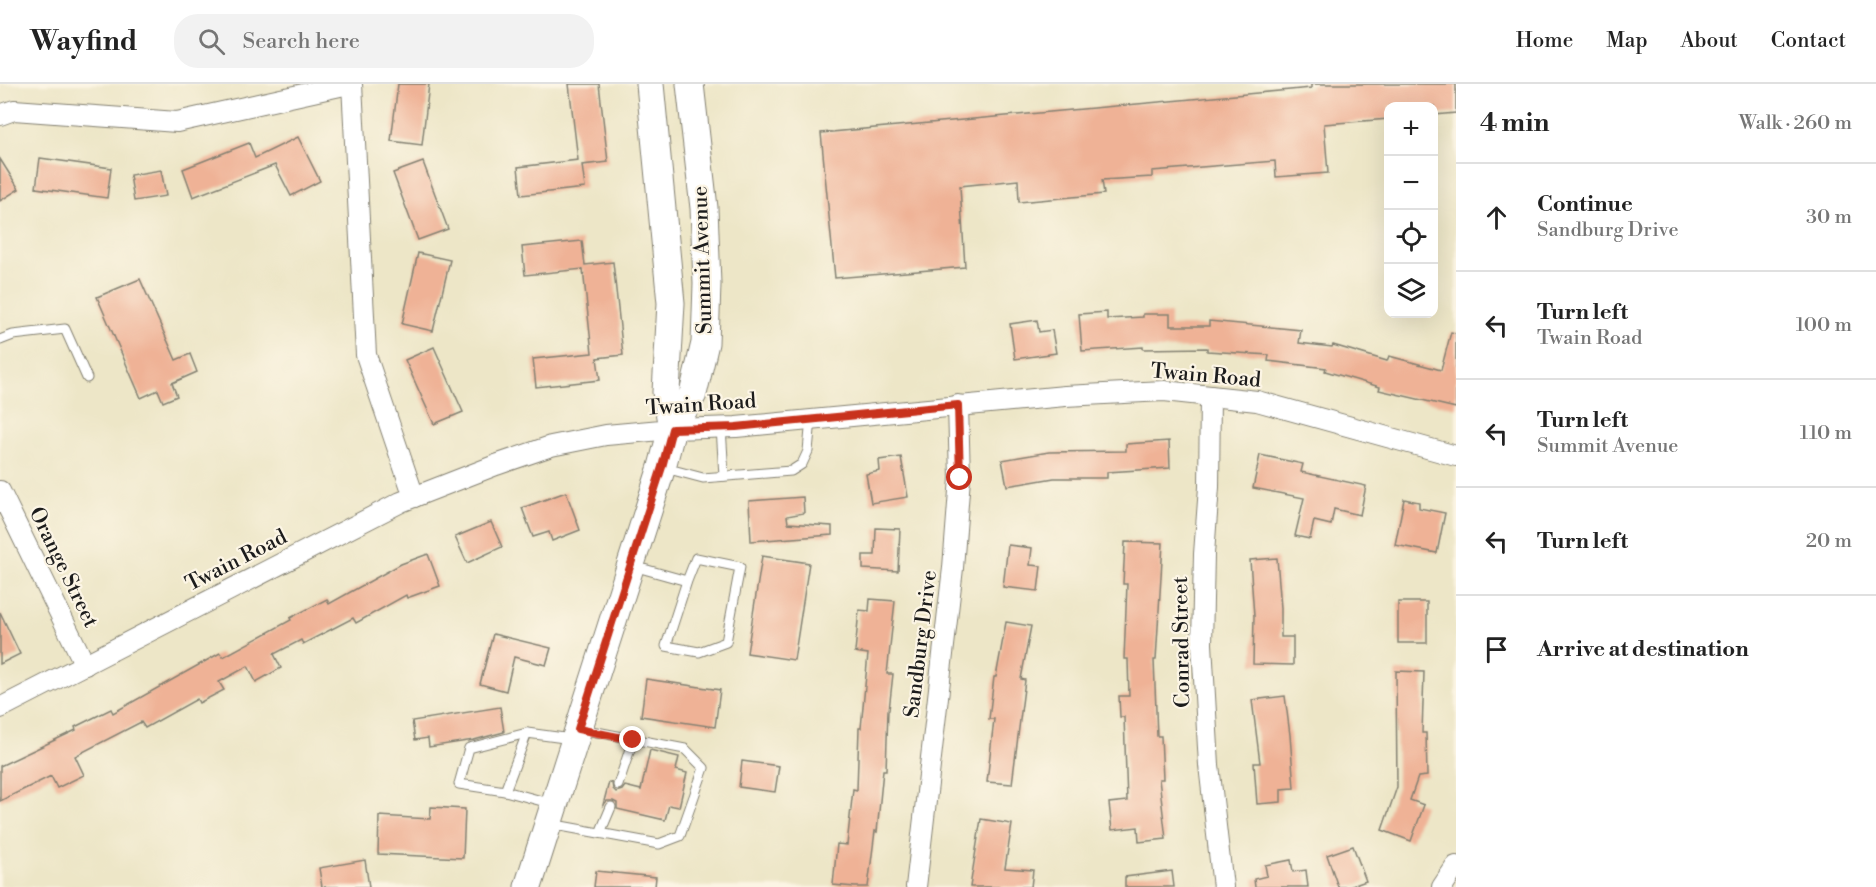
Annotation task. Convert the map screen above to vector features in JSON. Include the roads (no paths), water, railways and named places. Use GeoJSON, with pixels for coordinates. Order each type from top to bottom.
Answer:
{"type":"FeatureCollection","features":[{"type":"Feature","properties":{"kind":"main road","name":"Summit Avenue"},"geometry":{"type":"LineString","coordinates":[[650,84],[670,303],[666,392],[672,429]]}},
{"type":"Feature","properties":{"kind":"main road","name":"Summit Avenue"},"geometry":{"type":"LineString","coordinates":[[528,887],[662,467],[672,429],[693,394],[705,344],[707,284],[704,208],[690,84]]}},
{"type":"Feature","properties":{"kind":"street"},"geometry":{"type":"LineString","coordinates":[[0,115],[14,110],[177,122],[351,84],[366,355],[414,497]]}},
{"type":"Feature","properties":{"kind":"street","name":"Twain Road"},"geometry":{"type":"LineString","coordinates":[[0,708],[401,502],[551,446],[606,435],[672,429],[722,428],[1065,396],[1164,391],[1257,401],[1456,456]]}},
{"type":"Feature","properties":{"kind":"street","name":"Conrad Street"},"geometry":{"type":"LineString","coordinates":[[1210,396],[1209,487],[1204,554],[1202,644],[1209,765],[1223,887]]}},
{"type":"Feature","properties":{"kind":"street","name":"Sandburg Drive"},"geometry":{"type":"LineString","coordinates":[[916,887],[953,568],[960,478],[958,405]]}},
{"type":"Feature","properties":{"kind":"street","name":"Orange Street"},"geometry":{"type":"LineString","coordinates":[[0,490],[85,665]]}},
{"type":"Feature","properties":{"kind":"street"},"geometry":{"type":"LineString","coordinates":[[1442,887],[1456,866]]}},
{"type":"Feature","properties":{"kind":"lane"},"geometry":{"type":"LineString","coordinates":[[0,340],[13,335],[65,329],[87,378]]}},
{"type":"Feature","properties":{"kind":"lane"},"geometry":{"type":"LineString","coordinates":[[662,467],[703,478],[791,471],[802,464],[808,451],[811,420]]}},
{"type":"Feature","properties":{"kind":"lane"},"geometry":{"type":"LineString","coordinates":[[722,428],[724,476]]}},
{"type":"Feature","properties":{"kind":"lane"},"geometry":{"type":"LineString","coordinates":[[696,558],[740,567],[726,642],[699,652],[666,646],[687,581],[696,558]]}},
{"type":"Feature","properties":{"kind":"lane"},"geometry":{"type":"LineString","coordinates":[[631,565],[687,581]]}},
{"type":"Feature","properties":{"kind":"lane"},"geometry":{"type":"LineString","coordinates":[[505,791],[527,733]]}},
{"type":"Feature","properties":{"kind":"lane"},"geometry":{"type":"LineString","coordinates":[[527,733],[576,734],[633,740],[685,749],[704,768],[680,836],[659,844],[600,833],[551,814],[505,791],[459,784],[470,748],[527,733]]}},
{"type":"Feature","properties":{"kind":"lane"},"geometry":{"type":"LineString","coordinates":[[618,785],[633,740]]}},
{"type":"Feature","properties":{"kind":"lane"},"geometry":{"type":"LineString","coordinates":[[600,833],[611,807]]}}]}
